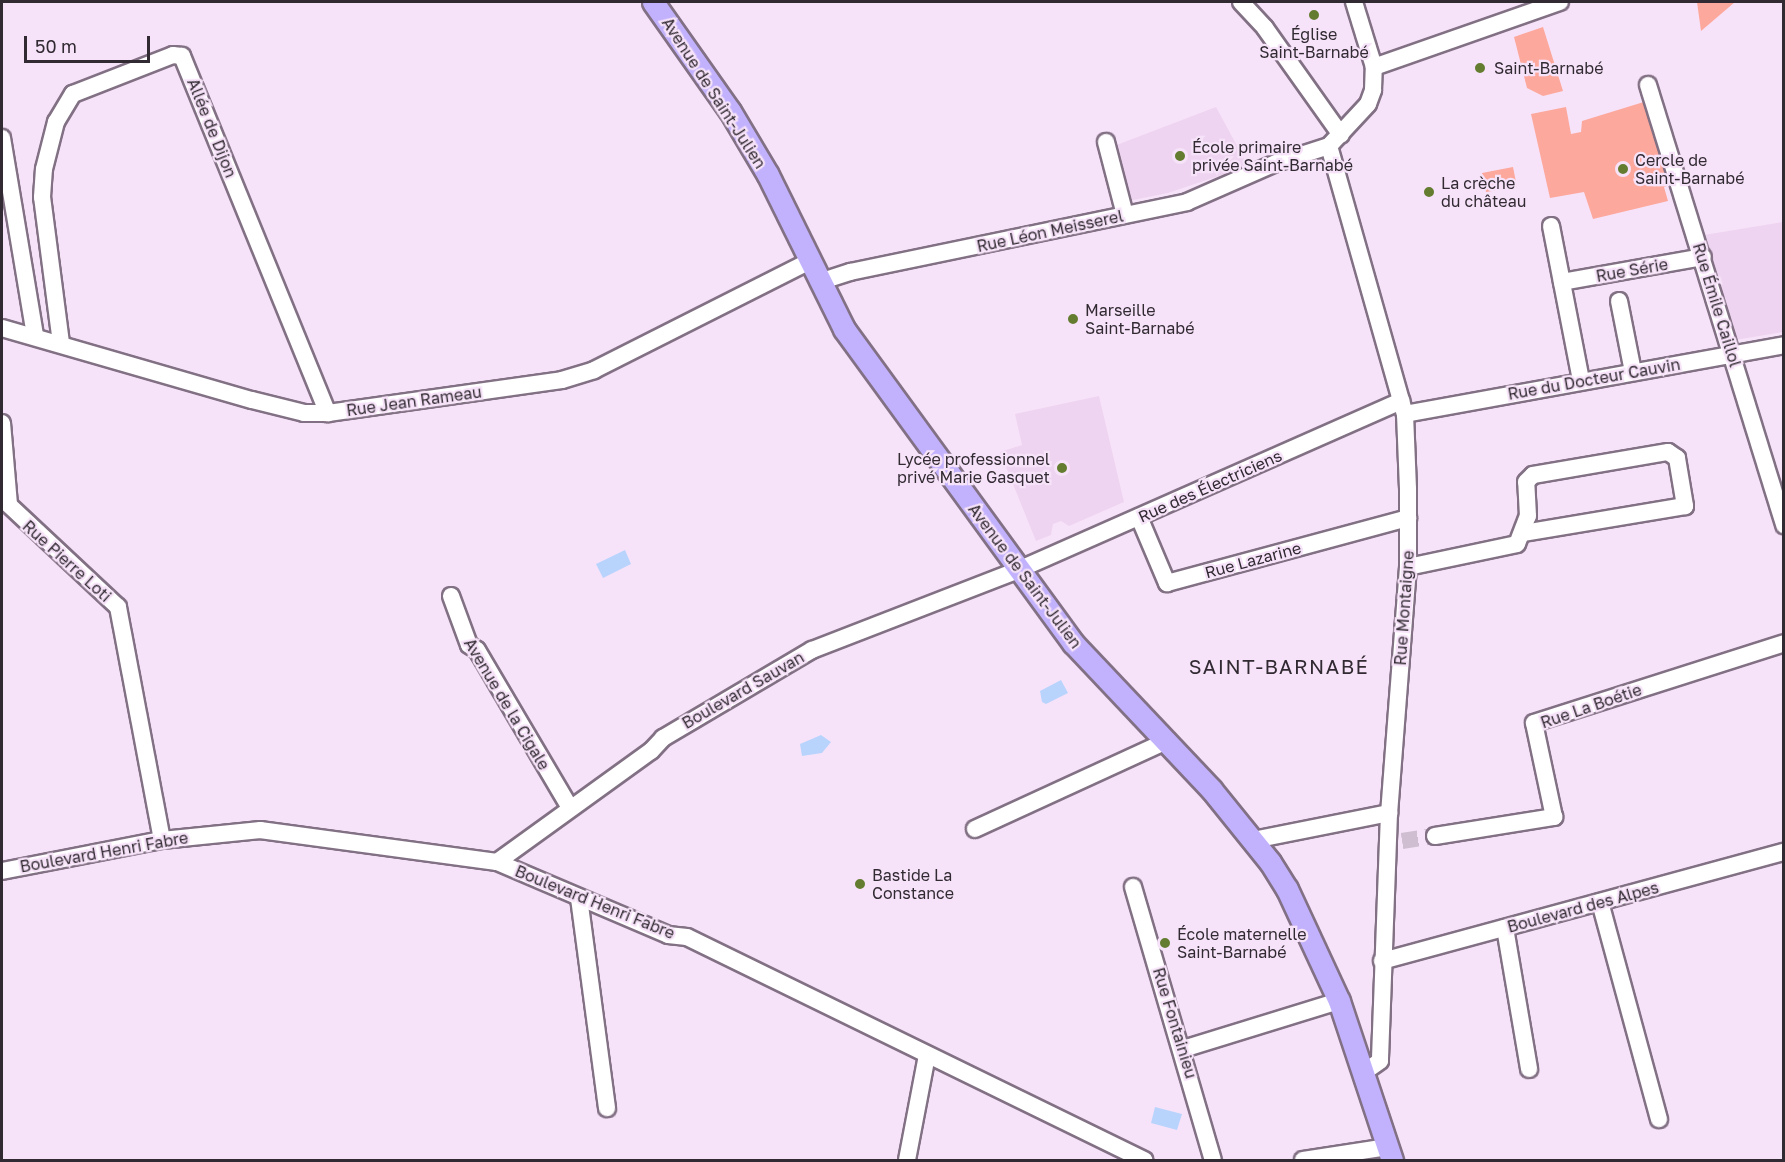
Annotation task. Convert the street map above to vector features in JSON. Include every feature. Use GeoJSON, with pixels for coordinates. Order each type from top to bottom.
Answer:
{"type":"FeatureCollection","features":[{"type":"Feature","properties":{"kind":"main road","name":"Avenue de Saint-Julien"},"geometry":{"type":"LineString","coordinates":[[653,2],[730,111],[773,185],[844,329],[1073,643],[1166,741],[1253,840],[1287,889],[1338,1001],[1365,1072],[1390,1154]]}},
{"type":"Feature","properties":{"kind":"street","name":"Rue Montaigne"},"geometry":{"type":"LineString","coordinates":[[1241,2],[1265,28],[1335,141],[1403,407],[1408,567],[1389,813],[1395,843],[1382,961],[1380,1061],[1365,1072]]}},
{"type":"Feature","properties":{"kind":"street"},"geometry":{"type":"LineString","coordinates":[[1335,141],[1368,104],[1374,67],[1354,2]]}},
{"type":"Feature","properties":{"kind":"street"},"geometry":{"type":"LineString","coordinates":[[1374,67],[1560,2]]}},
{"type":"Feature","properties":{"kind":"street","name":"Allée de Dijon"},"geometry":{"type":"LineString","coordinates":[[61,343],[42,197],[44,169],[56,122],[73,94],[173,55],[182,56],[328,413]]}},
{"type":"Feature","properties":{"kind":"street","name":"Rue Émile Caillol"},"geometry":{"type":"LineString","coordinates":[[1648,85],[1784,525]]}},
{"type":"Feature","properties":{"kind":"street"},"geometry":{"type":"LineString","coordinates":[[2,138],[35,335]]}},
{"type":"Feature","properties":{"kind":"street","name":"Rue Léon Meisserel"},"geometry":{"type":"LineString","coordinates":[[819,282],[850,272],[1187,202],[1276,163],[1335,141]]}},
{"type":"Feature","properties":{"kind":"street"},"geometry":{"type":"LineString","coordinates":[[1106,142],[1125,216]]}},
{"type":"Feature","properties":{"kind":"street"},"geometry":{"type":"LineString","coordinates":[[1551,226],[1581,381]]}},
{"type":"Feature","properties":{"kind":"street","name":"Rue Série"},"geometry":{"type":"LineString","coordinates":[[1562,282],[1703,257]]}},
{"type":"Feature","properties":{"kind":"street","name":"Rue Jean Rameau"},"geometry":{"type":"LineString","coordinates":[[2,328],[35,335],[252,400],[304,413],[328,413],[562,380],[594,370],[810,261]]}},
{"type":"Feature","properties":{"kind":"street"},"geometry":{"type":"LineString","coordinates":[[1619,302],[1633,372]]}},
{"type":"Feature","properties":{"kind":"street","name":"Rue du Docteur Cauvin"},"geometry":{"type":"LineString","coordinates":[[1403,407],[1581,381],[1784,345]]}},
{"type":"Feature","properties":{"kind":"street","name":"Rue des Électriciens"},"geometry":{"type":"LineString","coordinates":[[1018,570],[1403,407]]}},
{"type":"Feature","properties":{"kind":"street","name":"Rue Pierre Loti"},"geometry":{"type":"LineString","coordinates":[[2,423],[5,507],[117,607],[162,840]]}},
{"type":"Feature","properties":{"kind":"street"},"geometry":{"type":"LineString","coordinates":[[1408,567],[1511,547],[1524,533],[1685,506],[1677,458],[1668,452],[1528,477],[1524,533]]}},
{"type":"Feature","properties":{"kind":"street","name":"Rue Lazarine"},"geometry":{"type":"LineString","coordinates":[[1139,518],[1167,583],[1408,518]]}},
{"type":"Feature","properties":{"kind":"street","name":"Boulevard Sauvan"},"geometry":{"type":"LineString","coordinates":[[497,862],[651,751],[663,738],[773,671],[880,621],[1018,570]]}},
{"type":"Feature","properties":{"kind":"street","name":"Avenue de la Cigale"},"geometry":{"type":"LineString","coordinates":[[451,596],[469,645],[477,650],[570,808]]}},
{"type":"Feature","properties":{"kind":"street","name":"Rue La Boétie"},"geometry":{"type":"LineString","coordinates":[[1436,836],[1554,817],[1534,723],[1784,644]]}},
{"type":"Feature","properties":{"kind":"street"},"geometry":{"type":"LineString","coordinates":[[975,829],[1166,741]]}},
{"type":"Feature","properties":{"kind":"street"},"geometry":{"type":"LineString","coordinates":[[1253,840],[1389,813]]}},
{"type":"Feature","properties":{"kind":"street","name":"Boulevard Henri Fabre"},"geometry":{"type":"LineString","coordinates":[[2,871],[162,840],[217,832],[227,836],[282,830],[412,852],[497,862],[668,935],[687,938],[1144,1161]]}},
{"type":"Feature","properties":{"kind":"street","name":"Boulevard des Alpes"},"geometry":{"type":"LineString","coordinates":[[1382,961],[1784,852]]}},
{"type":"Feature","properties":{"kind":"street","name":"Rue Fontainieu"},"geometry":{"type":"LineString","coordinates":[[1133,887],[1183,1049],[1213,1161]]}},
{"type":"Feature","properties":{"kind":"street"},"geometry":{"type":"LineString","coordinates":[[579,898],[607,1108]]}},
{"type":"Feature","properties":{"kind":"street"},"geometry":{"type":"LineString","coordinates":[[1600,902],[1659,1119]]}},
{"type":"Feature","properties":{"kind":"street"},"geometry":{"type":"LineString","coordinates":[[1505,928],[1529,1069]]}},
{"type":"Feature","properties":{"kind":"street"},"geometry":{"type":"LineString","coordinates":[[1183,1049],[1338,1001]]}},
{"type":"Feature","properties":{"kind":"street"},"geometry":{"type":"LineString","coordinates":[[908,1161],[927,1055]]}},
{"type":"Feature","properties":{"kind":"street"},"geometry":{"type":"LineString","coordinates":[[1303,1161],[1390,1154]]}},
{"type":"Feature","properties":{"kind":"shaded area"},"geometry":{"type":"Polygon","coordinates":[[[1697,2],[1735,2],[1701,31],[1697,2]]]}},
{"type":"Feature","properties":{"kind":"shaded area"},"geometry":{"type":"Polygon","coordinates":[[[1543,27],[1563,91],[1543,96],[1527,88],[1514,37],[1543,27]]]}},
{"type":"Feature","properties":{"kind":"shaded area","name":"Cercle de Saint-Barnabé"},"geometry":{"type":"Polygon","coordinates":[[[1647,101],[1672,184],[1664,187],[1668,201],[1593,219],[1584,192],[1550,198],[1531,114],[1566,107],[1571,134],[1581,132],[1582,121],[1647,101]]]}},
{"type":"Feature","properties":{"kind":"shaded area","name":"École primaire privée Saint-Barnabé"},"geometry":{"type":"Polygon","coordinates":[[[1216,107],[1248,166],[1168,193],[1128,201],[1114,146],[1216,107]]]}},
{"type":"Feature","properties":{"kind":"shaded area"},"geometry":{"type":"Polygon","coordinates":[[[1513,167],[1517,187],[1486,192],[1482,173],[1513,167]]]}},
{"type":"Feature","properties":{"kind":"shaded area"},"geometry":{"type":"Polygon","coordinates":[[[1783,222],[1783,332],[1735,340],[1704,235],[1783,222]]]}},
{"type":"Feature","properties":{"kind":"shaded area","name":"Lycée professionnel privé Marie Gasquet"},"geometry":{"type":"Polygon","coordinates":[[[1099,396],[1124,502],[1069,526],[1061,521],[1053,524],[1051,535],[1036,541],[1000,452],[1022,445],[1015,414],[1099,396]]]}},
{"type":"Feature","properties":{"kind":"water"},"geometry":{"type":"Polygon","coordinates":[[[625,550],[631,564],[603,578],[596,564],[625,550]]]}},
{"type":"Feature","properties":{"kind":"water"},"geometry":{"type":"Polygon","coordinates":[[[1061,680],[1068,693],[1046,704],[1042,702],[1040,691],[1061,680]]]}},
{"type":"Feature","properties":{"kind":"water"},"geometry":{"type":"Polygon","coordinates":[[[821,735],[831,742],[822,753],[802,756],[800,744],[821,735]]]}},
{"type":"Feature","properties":{"kind":"water"},"geometry":{"type":"Polygon","coordinates":[[[1155,1107],[1182,1114],[1177,1130],[1151,1123],[1155,1107]]]}},
{"type":"Feature","properties":{"kind":"tunnel"},"geometry":{"type":"LineString","coordinates":[[1402,841],[1435,836]]}},
{"type":"Feature","properties":{"kind":"place","name":"Église Saint-Barnabé"},"geometry":{"type":"Point","coordinates":[1314,15]}},
{"type":"Feature","properties":{"kind":"place","name":"Saint-Barnabé"},"geometry":{"type":"Point","coordinates":[1480,68]}},
{"type":"Feature","properties":{"kind":"place","name":"École primaire privée Saint-Barnabé"},"geometry":{"type":"Point","coordinates":[1180,156]}},
{"type":"Feature","properties":{"kind":"place","name":"Cercle de Saint-Barnabé"},"geometry":{"type":"Point","coordinates":[1623,169]}},
{"type":"Feature","properties":{"kind":"place","name":"La crèche du château"},"geometry":{"type":"Point","coordinates":[1429,192]}},
{"type":"Feature","properties":{"kind":"place","name":"Marseille Saint-Barnabé"},"geometry":{"type":"Point","coordinates":[1073,319]}},
{"type":"Feature","properties":{"kind":"place","name":"Lycée professionnel privé Marie Gasquet"},"geometry":{"type":"Point","coordinates":[1062,468]}},
{"type":"Feature","properties":{"kind":"place","name":"Bastide La Constance"},"geometry":{"type":"Point","coordinates":[860,884]}},
{"type":"Feature","properties":{"kind":"place","name":"École maternelle Saint-Barnabé"},"geometry":{"type":"Point","coordinates":[1165,943]}},
{"type":"Feature","properties":{"kind":"district","name":"SAINT-BARNABÉ"},"geometry":{"type":"Point","coordinates":[1279,666]}}]}
